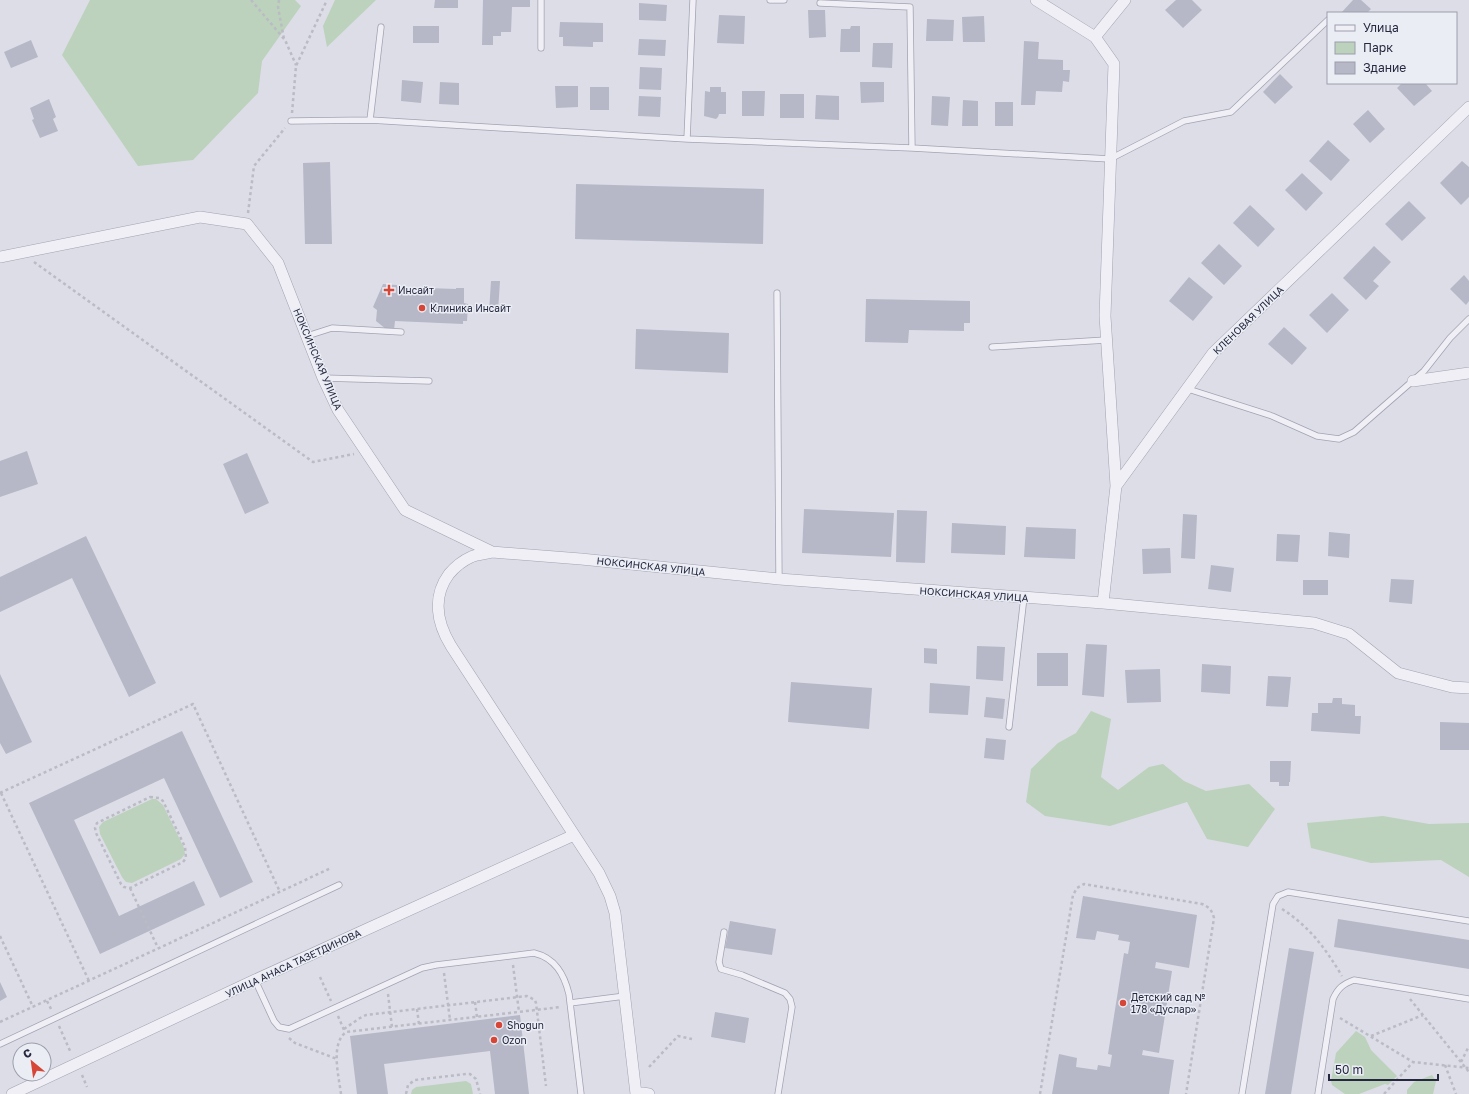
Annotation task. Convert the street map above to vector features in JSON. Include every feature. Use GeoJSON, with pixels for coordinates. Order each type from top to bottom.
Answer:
{"type":"FeatureCollection","features":[{"type":"Feature","properties":{"kind":"street"},"geometry":{"type":"LineString","coordinates":[[1036,0],[1095,37],[1114,64],[1104,316],[1116,486],[1103,603]]}},
{"type":"Feature","properties":{"kind":"street"},"geometry":{"type":"LineString","coordinates":[[1095,37],[1125,0]]}},
{"type":"Feature","properties":{"kind":"street","name":"КЛЕНОВАЯ УЛИЦА"},"geometry":{"type":"LineString","coordinates":[[1116,486],[1214,353],[1469,107]]}},
{"type":"Feature","properties":{"kind":"street"},"geometry":{"type":"LineString","coordinates":[[0,257],[200,217],[247,224]]}},
{"type":"Feature","properties":{"kind":"street","name":"НОКСИНСКАЯ УЛИЦА"},"geometry":{"type":"LineString","coordinates":[[247,224],[278,263],[323,378],[338,410],[405,510],[492,552],[581,559],[779,579],[1103,603],[1314,623],[1349,634],[1398,673],[1452,687],[1469,688]]}},
{"type":"Feature","properties":{"kind":"street"},"geometry":{"type":"LineString","coordinates":[[1413,381],[1469,373]]}},
{"type":"Feature","properties":{"kind":"street"},"geometry":{"type":"LineString","coordinates":[[492,552],[471,557],[455,567],[444,581],[439,594],[438,608],[440,623],[451,646],[599,873],[610,896],[615,913],[636,1093],[649,1094]]}},
{"type":"Feature","properties":{"kind":"street","name":"УЛИЦА АНАСА ТАЗЕТДИНОВА"},"geometry":{"type":"LineString","coordinates":[[12,1094],[255,980],[574,835]]}},
{"type":"Feature","properties":{"kind":"lane"},"geometry":{"type":"LineString","coordinates":[[541,48],[542,0]]}},
{"type":"Feature","properties":{"kind":"lane"},"geometry":{"type":"LineString","coordinates":[[687,139],[694,0]]}},
{"type":"Feature","properties":{"kind":"lane"},"geometry":{"type":"LineString","coordinates":[[770,0],[784,0]]}},
{"type":"Feature","properties":{"kind":"lane"},"geometry":{"type":"LineString","coordinates":[[820,3],[910,8],[912,148]]}},
{"type":"Feature","properties":{"kind":"lane"},"geometry":{"type":"LineString","coordinates":[[291,121],[370,120],[687,139],[912,148],[1110,159],[1184,121],[1231,112],[1327,21]]}},
{"type":"Feature","properties":{"kind":"lane"},"geometry":{"type":"LineString","coordinates":[[370,120],[381,27]]}},
{"type":"Feature","properties":{"kind":"lane"},"geometry":{"type":"LineString","coordinates":[[778,293],[779,579]]}},
{"type":"Feature","properties":{"kind":"lane"},"geometry":{"type":"LineString","coordinates":[[1188,389],[1272,416],[1317,436],[1339,439],[1354,432],[1424,371],[1450,338],[1469,320]]}},
{"type":"Feature","properties":{"kind":"lane"},"geometry":{"type":"LineString","coordinates":[[307,336],[332,328],[401,332]]}},
{"type":"Feature","properties":{"kind":"lane"},"geometry":{"type":"LineString","coordinates":[[992,347],[1106,340]]}},
{"type":"Feature","properties":{"kind":"lane"},"geometry":{"type":"LineString","coordinates":[[323,378],[429,381]]}},
{"type":"Feature","properties":{"kind":"lane"},"geometry":{"type":"LineString","coordinates":[[1009,727],[1024,597]]}},
{"type":"Feature","properties":{"kind":"lane"},"geometry":{"type":"LineString","coordinates":[[0,1044],[339,885]]}},
{"type":"Feature","properties":{"kind":"lane"},"geometry":{"type":"LineString","coordinates":[[1242,1094],[1273,904],[1278,896],[1288,892],[1469,921]]}},
{"type":"Feature","properties":{"kind":"lane"},"geometry":{"type":"LineString","coordinates":[[724,932],[719,962],[721,969],[785,993],[792,1002],[778,1094]]}},
{"type":"Feature","properties":{"kind":"lane"},"geometry":{"type":"LineString","coordinates":[[255,980],[274,1021],[279,1027],[289,1029],[422,968],[534,953],[550,960],[555,964],[564,977],[569,994],[581,1094]]}},
{"type":"Feature","properties":{"kind":"lane"},"geometry":{"type":"LineString","coordinates":[[1318,1094],[1333,998],[1336,992],[1346,983],[1354,980],[1469,999]]}},
{"type":"Feature","properties":{"kind":"lane"},"geometry":{"type":"LineString","coordinates":[[570,1004],[624,996]]}},
{"type":"Feature","properties":{"kind":"path"},"geometry":{"type":"LineString","coordinates":[[251,0],[285,40]]}},
{"type":"Feature","properties":{"kind":"path"},"geometry":{"type":"LineString","coordinates":[[280,0],[278,7],[285,40],[296,66]]}},
{"type":"Feature","properties":{"kind":"path"},"geometry":{"type":"LineString","coordinates":[[247,224],[254,166],[291,121],[296,66],[327,0]]}},
{"type":"Feature","properties":{"kind":"path"},"geometry":{"type":"LineString","coordinates":[[21,253],[313,462],[366,452]]}},
{"type":"Feature","properties":{"kind":"path"},"geometry":{"type":"LineString","coordinates":[[89,981],[0,793],[193,704],[280,892]]}},
{"type":"Feature","properties":{"kind":"path"},"geometry":{"type":"LineString","coordinates":[[150,797],[159,798],[163,801],[185,847],[186,858],[183,862],[130,888],[124,887],[121,884],[96,833],[96,825],[97,823],[150,797]]}},
{"type":"Feature","properties":{"kind":"path"},"geometry":{"type":"LineString","coordinates":[[0,1022],[331,868]]}},
{"type":"Feature","properties":{"kind":"path"},"geometry":{"type":"LineString","coordinates":[[1040,1094],[1072,895],[1077,888],[1084,884],[1202,904],[1210,908],[1213,912],[1214,918],[1186,1094]]}},
{"type":"Feature","properties":{"kind":"path"},"geometry":{"type":"LineString","coordinates":[[130,888],[158,948]]}},
{"type":"Feature","properties":{"kind":"path"},"geometry":{"type":"LineString","coordinates":[[1273,904],[1296,919],[1318,939],[1346,983]]}},
{"type":"Feature","properties":{"kind":"path"},"geometry":{"type":"LineString","coordinates":[[0,936],[33,1007]]}},
{"type":"Feature","properties":{"kind":"path"},"geometry":{"type":"LineString","coordinates":[[512,956],[519,1012]]}},
{"type":"Feature","properties":{"kind":"path"},"geometry":{"type":"LineString","coordinates":[[443,964],[450,1020]]}},
{"type":"Feature","properties":{"kind":"path"},"geometry":{"type":"LineString","coordinates":[[387,983],[392,1027]]}},
{"type":"Feature","properties":{"kind":"path"},"geometry":{"type":"LineString","coordinates":[[1401,988],[1469,1072]]}},
{"type":"Feature","properties":{"kind":"path"},"geometry":{"type":"LineString","coordinates":[[344,1029],[364,1015],[527,996],[535,1000],[546,1086]]}},
{"type":"Feature","properties":{"kind":"path"},"geometry":{"type":"LineString","coordinates":[[47,1000],[87,1087]]}},
{"type":"Feature","properties":{"kind":"path"},"geometry":{"type":"LineString","coordinates":[[475,1002],[477,1017]]}},
{"type":"Feature","properties":{"kind":"path"},"geometry":{"type":"LineString","coordinates":[[341,1094],[336,1048],[344,1033],[537,1010],[570,1004]]}},
{"type":"Feature","properties":{"kind":"path"},"geometry":{"type":"LineString","coordinates":[[417,1009],[419,1024]]}},
{"type":"Feature","properties":{"kind":"path"},"geometry":{"type":"LineString","coordinates":[[1331,1013],[1413,1062],[1467,1068]]}},
{"type":"Feature","properties":{"kind":"path"},"geometry":{"type":"LineString","coordinates":[[1371,1036],[1424,1016]]}},
{"type":"Feature","properties":{"kind":"path"},"geometry":{"type":"LineString","coordinates":[[279,1027],[295,1043],[337,1059]]}},
{"type":"Feature","properties":{"kind":"path"},"geometry":{"type":"LineString","coordinates":[[649,1067],[678,1036],[692,1039]]}},
{"type":"Feature","properties":{"kind":"path"},"geometry":{"type":"LineString","coordinates":[[1461,1062],[1469,1046]]}},
{"type":"Feature","properties":{"kind":"path"},"geometry":{"type":"LineString","coordinates":[[1384,1094],[1413,1062]]}},
{"type":"Feature","properties":{"kind":"path"},"geometry":{"type":"LineString","coordinates":[[1445,1066],[1456,1094]]}},
{"type":"Feature","properties":{"kind":"path"},"geometry":{"type":"LineString","coordinates":[[406,1094],[408,1085],[415,1080],[466,1074],[470,1074],[476,1079],[480,1094]]}},
{"type":"Feature","properties":{"kind":"green space"},"geometry":{"type":"Polygon","coordinates":[[[90,0],[295,0],[301,6],[262,61],[258,93],[193,160],[138,166],[62,55],[90,0]]]}},
{"type":"Feature","properties":{"kind":"green space"},"geometry":{"type":"Polygon","coordinates":[[[335,0],[376,0],[327,47],[323,26],[335,0]]]}},
{"type":"Feature","properties":{"kind":"green space"},"geometry":{"type":"Polygon","coordinates":[[[1091,711],[1111,719],[1101,777],[1118,790],[1149,767],[1163,764],[1184,781],[1206,791],[1249,784],[1275,809],[1248,847],[1207,839],[1187,802],[1110,826],[1045,816],[1026,802],[1031,769],[1058,743],[1076,733],[1091,711]]]}},
{"type":"Feature","properties":{"kind":"green space"},"geometry":{"type":"Polygon","coordinates":[[[152,799],[156,799],[163,805],[184,848],[185,854],[181,859],[132,883],[126,882],[100,834],[99,827],[103,822],[152,799]]]}},
{"type":"Feature","properties":{"kind":"green space"},"geometry":{"type":"Polygon","coordinates":[[[1383,816],[1429,824],[1469,823],[1469,877],[1441,860],[1371,863],[1311,848],[1307,823],[1383,816]]]}},
{"type":"Feature","properties":{"kind":"green space"},"geometry":{"type":"Polygon","coordinates":[[[1356,1031],[1365,1037],[1371,1050],[1397,1076],[1388,1085],[1385,1084],[1359,1094],[1345,1094],[1332,1085],[1331,1081],[1336,1053],[1356,1031]]]}},
{"type":"Feature","properties":{"kind":"green space"},"geometry":{"type":"Polygon","coordinates":[[[1432,1075],[1436,1081],[1433,1094],[1407,1094],[1407,1090],[1414,1082],[1432,1075]]]}},
{"type":"Feature","properties":{"kind":"green space"},"geometry":{"type":"Polygon","coordinates":[[[466,1081],[471,1084],[473,1094],[411,1094],[412,1090],[416,1087],[466,1081]]]}},
{"type":"Feature","properties":{"kind":"building"},"geometry":{"type":"Polygon","coordinates":[[[435,0],[458,0],[458,8],[434,8],[435,0]]]}},
{"type":"Feature","properties":{"kind":"building"},"geometry":{"type":"Polygon","coordinates":[[[483,0],[530,0],[530,7],[512,7],[511,32],[501,32],[501,36],[493,36],[493,45],[482,45],[483,0]]]}},
{"type":"Feature","properties":{"kind":"building"},"geometry":{"type":"Polygon","coordinates":[[[1176,0],[1192,0],[1202,10],[1183,28],[1165,10],[1176,0]]]}},
{"type":"Feature","properties":{"kind":"building"},"geometry":{"type":"Polygon","coordinates":[[[1353,0],[1361,0],[1371,9],[1368,12],[1342,12],[1353,0]]]}},
{"type":"Feature","properties":{"kind":"building"},"geometry":{"type":"Polygon","coordinates":[[[639,3],[667,5],[666,21],[639,20],[639,3]]]}},
{"type":"Feature","properties":{"kind":"building"},"geometry":{"type":"Polygon","coordinates":[[[808,10],[825,10],[826,37],[809,38],[808,10]]]}},
{"type":"Feature","properties":{"kind":"building"},"geometry":{"type":"Polygon","coordinates":[[[719,15],[745,16],[744,44],[717,43],[719,15]]]}},
{"type":"Feature","properties":{"kind":"building"},"geometry":{"type":"Polygon","coordinates":[[[984,16],[985,42],[963,42],[962,17],[984,16]]]}},
{"type":"Feature","properties":{"kind":"building"},"geometry":{"type":"Polygon","coordinates":[[[927,19],[954,20],[953,41],[926,41],[927,19]]]}},
{"type":"Feature","properties":{"kind":"building"},"geometry":{"type":"Polygon","coordinates":[[[560,22],[603,23],[603,42],[593,42],[593,47],[563,46],[563,37],[559,37],[560,22]]]}},
{"type":"Feature","properties":{"kind":"building"},"geometry":{"type":"Polygon","coordinates":[[[413,26],[439,26],[439,43],[413,43],[413,26]]]}},
{"type":"Feature","properties":{"kind":"building"},"geometry":{"type":"Polygon","coordinates":[[[851,26],[860,26],[860,52],[840,52],[841,29],[850,29],[851,26]]]}},
{"type":"Feature","properties":{"kind":"building"},"geometry":{"type":"Polygon","coordinates":[[[639,39],[666,40],[665,56],[638,55],[639,39]]]}},
{"type":"Feature","properties":{"kind":"building"},"geometry":{"type":"Polygon","coordinates":[[[31,40],[38,57],[11,68],[4,52],[31,40]]]}},
{"type":"Feature","properties":{"kind":"building"},"geometry":{"type":"Polygon","coordinates":[[[1024,41],[1039,42],[1038,59],[1063,60],[1063,70],[1070,70],[1069,82],[1063,81],[1062,92],[1036,91],[1035,105],[1021,105],[1024,41]]]}},
{"type":"Feature","properties":{"kind":"building"},"geometry":{"type":"Polygon","coordinates":[[[873,43],[893,43],[892,68],[872,67],[873,43]]]}},
{"type":"Feature","properties":{"kind":"building"},"geometry":{"type":"Polygon","coordinates":[[[640,67],[662,68],[661,90],[639,89],[640,67]]]}},
{"type":"Feature","properties":{"kind":"building"},"geometry":{"type":"Polygon","coordinates":[[[1280,74],[1293,87],[1275,104],[1263,92],[1280,74]]]}},
{"type":"Feature","properties":{"kind":"building"},"geometry":{"type":"Polygon","coordinates":[[[402,80],[423,82],[421,103],[401,101],[402,80]]]}},
{"type":"Feature","properties":{"kind":"building"},"geometry":{"type":"Polygon","coordinates":[[[440,82],[459,83],[459,105],[439,104],[440,82]]]}},
{"type":"Feature","properties":{"kind":"building"},"geometry":{"type":"Polygon","coordinates":[[[860,82],[884,82],[884,102],[861,103],[860,82]]]}},
{"type":"Feature","properties":{"kind":"building"},"geometry":{"type":"Polygon","coordinates":[[[1401,84],[1426,84],[1432,91],[1414,106],[1397,88],[1401,84]]]}},
{"type":"Feature","properties":{"kind":"building"},"geometry":{"type":"Polygon","coordinates":[[[555,86],[578,86],[578,107],[556,108],[555,86]]]}},
{"type":"Feature","properties":{"kind":"building"},"geometry":{"type":"Polygon","coordinates":[[[590,87],[609,87],[609,110],[590,110],[590,87]]]}},
{"type":"Feature","properties":{"kind":"building"},"geometry":{"type":"Polygon","coordinates":[[[710,87],[721,87],[721,92],[726,92],[726,114],[719,114],[716,119],[704,116],[705,91],[710,92],[710,87]]]}},
{"type":"Feature","properties":{"kind":"building"},"geometry":{"type":"Polygon","coordinates":[[[742,91],[765,91],[764,116],[742,116],[742,91]]]}},
{"type":"Feature","properties":{"kind":"building"},"geometry":{"type":"Polygon","coordinates":[[[780,94],[804,94],[804,118],[780,118],[780,94]]]}},
{"type":"Feature","properties":{"kind":"building"},"geometry":{"type":"Polygon","coordinates":[[[816,95],[839,96],[839,120],[815,119],[816,95]]]}},
{"type":"Feature","properties":{"kind":"building"},"geometry":{"type":"Polygon","coordinates":[[[639,96],[661,97],[660,117],[638,116],[639,96]]]}},
{"type":"Feature","properties":{"kind":"building"},"geometry":{"type":"Polygon","coordinates":[[[932,96],[950,97],[948,126],[931,125],[932,96]]]}},
{"type":"Feature","properties":{"kind":"building"},"geometry":{"type":"Polygon","coordinates":[[[49,99],[56,117],[53,119],[58,131],[40,138],[32,120],[34,119],[30,108],[49,99]]]}},
{"type":"Feature","properties":{"kind":"building"},"geometry":{"type":"Polygon","coordinates":[[[963,100],[978,101],[978,126],[962,126],[963,100]]]}},
{"type":"Feature","properties":{"kind":"building"},"geometry":{"type":"Polygon","coordinates":[[[995,102],[1013,102],[1013,126],[995,126],[995,102]]]}},
{"type":"Feature","properties":{"kind":"building"},"geometry":{"type":"Polygon","coordinates":[[[1368,110],[1385,129],[1370,143],[1353,124],[1368,110]]]}},
{"type":"Feature","properties":{"kind":"building"},"geometry":{"type":"Polygon","coordinates":[[[1328,140],[1350,160],[1331,181],[1309,161],[1328,140]]]}},
{"type":"Feature","properties":{"kind":"building"},"geometry":{"type":"Polygon","coordinates":[[[1462,161],[1469,167],[1469,197],[1461,205],[1440,183],[1462,161]]]}},
{"type":"Feature","properties":{"kind":"building"},"geometry":{"type":"Polygon","coordinates":[[[330,162],[332,244],[305,244],[303,163],[330,162]]]}},
{"type":"Feature","properties":{"kind":"building"},"geometry":{"type":"Polygon","coordinates":[[[1302,173],[1323,193],[1306,211],[1285,190],[1302,173]]]}},
{"type":"Feature","properties":{"kind":"building"},"geometry":{"type":"Polygon","coordinates":[[[576,184],[764,189],[763,244],[575,239],[576,184]]]}},
{"type":"Feature","properties":{"kind":"building"},"geometry":{"type":"Polygon","coordinates":[[[1409,201],[1426,218],[1402,241],[1385,224],[1409,201]]]}},
{"type":"Feature","properties":{"kind":"building"},"geometry":{"type":"Polygon","coordinates":[[[1250,205],[1275,229],[1258,247],[1233,223],[1250,205]]]}},
{"type":"Feature","properties":{"kind":"building"},"geometry":{"type":"Polygon","coordinates":[[[1219,244],[1242,266],[1224,285],[1201,263],[1219,244]]]}},
{"type":"Feature","properties":{"kind":"building"},"geometry":{"type":"Polygon","coordinates":[[[1374,246],[1391,262],[1373,281],[1379,286],[1366,300],[1343,278],[1374,246]]]}},
{"type":"Feature","properties":{"kind":"building"},"geometry":{"type":"Polygon","coordinates":[[[1464,275],[1469,281],[1469,301],[1466,305],[1450,289],[1464,275]]]}},
{"type":"Feature","properties":{"kind":"building"},"geometry":{"type":"Polygon","coordinates":[[[1189,277],[1213,297],[1193,321],[1169,301],[1189,277]]]}},
{"type":"Feature","properties":{"kind":"building"},"geometry":{"type":"Polygon","coordinates":[[[491,281],[500,281],[498,312],[489,312],[491,281]]]}},
{"type":"Feature","properties":{"kind":"building","name":"Клиника Инсайт"},"geometry":{"type":"Polygon","coordinates":[[[383,284],[397,285],[397,287],[464,288],[464,303],[468,304],[467,321],[463,321],[463,324],[395,321],[394,330],[386,329],[376,321],[377,310],[373,307],[383,284]]]}},
{"type":"Feature","properties":{"kind":"building"},"geometry":{"type":"Polygon","coordinates":[[[1332,293],[1349,310],[1327,333],[1309,315],[1332,293]]]}},
{"type":"Feature","properties":{"kind":"building"},"geometry":{"type":"Polygon","coordinates":[[[866,299],[970,301],[970,323],[964,323],[964,331],[909,330],[908,343],[865,342],[866,299]]]}},
{"type":"Feature","properties":{"kind":"building"},"geometry":{"type":"Polygon","coordinates":[[[1284,327],[1307,348],[1292,365],[1268,344],[1284,327]]]}},
{"type":"Feature","properties":{"kind":"building"},"geometry":{"type":"Polygon","coordinates":[[[636,329],[729,333],[728,373],[635,369],[636,329]]]}},
{"type":"Feature","properties":{"kind":"building"},"geometry":{"type":"Polygon","coordinates":[[[27,451],[38,484],[0,497],[0,461],[27,451]]]}},
{"type":"Feature","properties":{"kind":"building"},"geometry":{"type":"Polygon","coordinates":[[[247,453],[269,503],[245,514],[223,464],[247,453]]]}},
{"type":"Feature","properties":{"kind":"building"},"geometry":{"type":"Polygon","coordinates":[[[804,509],[894,513],[891,557],[802,553],[804,509]]]}},
{"type":"Feature","properties":{"kind":"building"},"geometry":{"type":"Polygon","coordinates":[[[897,510],[927,511],[925,563],[896,562],[897,510]]]}},
{"type":"Feature","properties":{"kind":"building"},"geometry":{"type":"Polygon","coordinates":[[[1183,514],[1197,515],[1195,559],[1181,558],[1183,514]]]}},
{"type":"Feature","properties":{"kind":"building"},"geometry":{"type":"Polygon","coordinates":[[[952,523],[1006,526],[1005,555],[951,553],[952,523]]]}},
{"type":"Feature","properties":{"kind":"building"},"geometry":{"type":"Polygon","coordinates":[[[1026,527],[1076,529],[1075,559],[1024,557],[1026,527]]]}},
{"type":"Feature","properties":{"kind":"building"},"geometry":{"type":"Polygon","coordinates":[[[1329,532],[1350,534],[1349,558],[1328,556],[1329,532]]]}},
{"type":"Feature","properties":{"kind":"building"},"geometry":{"type":"Polygon","coordinates":[[[1277,534],[1300,535],[1298,562],[1276,561],[1277,534]]]}},
{"type":"Feature","properties":{"kind":"building"},"geometry":{"type":"Polygon","coordinates":[[[86,536],[156,683],[129,697],[72,578],[0,612],[0,577],[86,536]]]}},
{"type":"Feature","properties":{"kind":"building"},"geometry":{"type":"Polygon","coordinates":[[[1170,548],[1171,573],[1143,574],[1142,549],[1170,548]]]}},
{"type":"Feature","properties":{"kind":"building"},"geometry":{"type":"Polygon","coordinates":[[[1211,565],[1234,568],[1231,592],[1208,589],[1211,565]]]}},
{"type":"Feature","properties":{"kind":"building"},"geometry":{"type":"Polygon","coordinates":[[[1391,579],[1414,580],[1412,604],[1389,602],[1391,579]]]}},
{"type":"Feature","properties":{"kind":"building"},"geometry":{"type":"Polygon","coordinates":[[[1303,580],[1328,580],[1328,595],[1303,595],[1303,580]]]}},
{"type":"Feature","properties":{"kind":"building"},"geometry":{"type":"Polygon","coordinates":[[[1086,644],[1107,645],[1104,697],[1082,695],[1086,644]]]}},
{"type":"Feature","properties":{"kind":"building"},"geometry":{"type":"Polygon","coordinates":[[[977,646],[1005,647],[1003,681],[976,679],[977,646]]]}},
{"type":"Feature","properties":{"kind":"building"},"geometry":{"type":"Polygon","coordinates":[[[924,648],[937,649],[937,664],[924,663],[924,648]]]}},
{"type":"Feature","properties":{"kind":"building"},"geometry":{"type":"Polygon","coordinates":[[[1037,653],[1068,653],[1068,686],[1037,686],[1037,653]]]}},
{"type":"Feature","properties":{"kind":"building"},"geometry":{"type":"Polygon","coordinates":[[[1202,664],[1231,666],[1230,694],[1201,692],[1202,664]]]}},
{"type":"Feature","properties":{"kind":"building"},"geometry":{"type":"Polygon","coordinates":[[[1160,669],[1161,702],[1127,703],[1125,670],[1160,669]]]}},
{"type":"Feature","properties":{"kind":"building"},"geometry":{"type":"Polygon","coordinates":[[[0,674],[32,742],[6,754],[0,743],[0,674]]]}},
{"type":"Feature","properties":{"kind":"building"},"geometry":{"type":"Polygon","coordinates":[[[1268,676],[1291,677],[1288,707],[1266,706],[1268,676]]]}},
{"type":"Feature","properties":{"kind":"building"},"geometry":{"type":"Polygon","coordinates":[[[791,682],[872,688],[869,729],[788,722],[791,682]]]}},
{"type":"Feature","properties":{"kind":"building"},"geometry":{"type":"Polygon","coordinates":[[[930,683],[970,686],[968,715],[929,713],[930,683]]]}},
{"type":"Feature","properties":{"kind":"building"},"geometry":{"type":"Polygon","coordinates":[[[986,697],[1005,699],[1003,719],[984,717],[986,697]]]}},
{"type":"Feature","properties":{"kind":"building"},"geometry":{"type":"Polygon","coordinates":[[[1333,698],[1342,698],[1342,704],[1355,705],[1355,716],[1361,716],[1360,734],[1311,731],[1312,713],[1318,713],[1318,703],[1332,703],[1333,698]]]}},
{"type":"Feature","properties":{"kind":"building"},"geometry":{"type":"Polygon","coordinates":[[[1440,722],[1469,723],[1469,750],[1440,750],[1440,722]]]}},
{"type":"Feature","properties":{"kind":"building"},"geometry":{"type":"Polygon","coordinates":[[[182,731],[253,882],[220,898],[164,778],[74,820],[119,916],[194,881],[205,905],[100,954],[29,803],[182,731]]]}},
{"type":"Feature","properties":{"kind":"building"},"geometry":{"type":"Polygon","coordinates":[[[986,738],[1006,740],[1004,760],[984,758],[986,738]]]}},
{"type":"Feature","properties":{"kind":"building"},"geometry":{"type":"Polygon","coordinates":[[[1270,761],[1291,761],[1289,786],[1279,786],[1279,782],[1270,782],[1270,761]]]}},
{"type":"Feature","properties":{"kind":"building"},"geometry":{"type":"Polygon","coordinates":[[[1083,896],[1197,915],[1189,968],[1156,962],[1155,968],[1172,971],[1159,1053],[1143,1050],[1142,1055],[1174,1060],[1169,1094],[1052,1094],[1059,1054],[1077,1058],[1076,1067],[1097,1070],[1098,1065],[1110,1067],[1112,1055],[1108,1054],[1124,953],[1128,954],[1130,942],[1118,940],[1119,935],[1097,931],[1095,940],[1076,938],[1083,896]]]}},
{"type":"Feature","properties":{"kind":"building"},"geometry":{"type":"Polygon","coordinates":[[[1338,919],[1469,940],[1469,969],[1334,947],[1338,919]]]}},
{"type":"Feature","properties":{"kind":"building"},"geometry":{"type":"Polygon","coordinates":[[[730,921],[776,929],[772,955],[725,948],[730,921]]]}},
{"type":"Feature","properties":{"kind":"building"},"geometry":{"type":"Polygon","coordinates":[[[1289,948],[1314,952],[1291,1094],[1265,1094],[1289,948]]]}},
{"type":"Feature","properties":{"kind":"building"},"geometry":{"type":"Polygon","coordinates":[[[0,982],[7,997],[0,1001],[0,982]]]}},
{"type":"Feature","properties":{"kind":"building"},"geometry":{"type":"Polygon","coordinates":[[[715,1012],[749,1018],[745,1043],[711,1037],[715,1012]]]}},
{"type":"Feature","properties":{"kind":"building"},"geometry":{"type":"Polygon","coordinates":[[[520,1015],[529,1094],[495,1094],[490,1051],[384,1064],[388,1094],[357,1094],[350,1036],[520,1015]]]}},
{"type":"Feature","properties":{"kind":"place","name":"Инсайт"},"geometry":{"type":"Point","coordinates":[389,290]}},
{"type":"Feature","properties":{"kind":"place","name":"Клиника Инсайт"},"geometry":{"type":"Point","coordinates":[422,308]}},
{"type":"Feature","properties":{"kind":"place","name":"Детский сад № 178 «Дуслар»"},"geometry":{"type":"Point","coordinates":[1123,1003]}},
{"type":"Feature","properties":{"kind":"place","name":"Shogun"},"geometry":{"type":"Point","coordinates":[499,1025]}},
{"type":"Feature","properties":{"kind":"place","name":"Ozon"},"geometry":{"type":"Point","coordinates":[494,1040]}}]}
